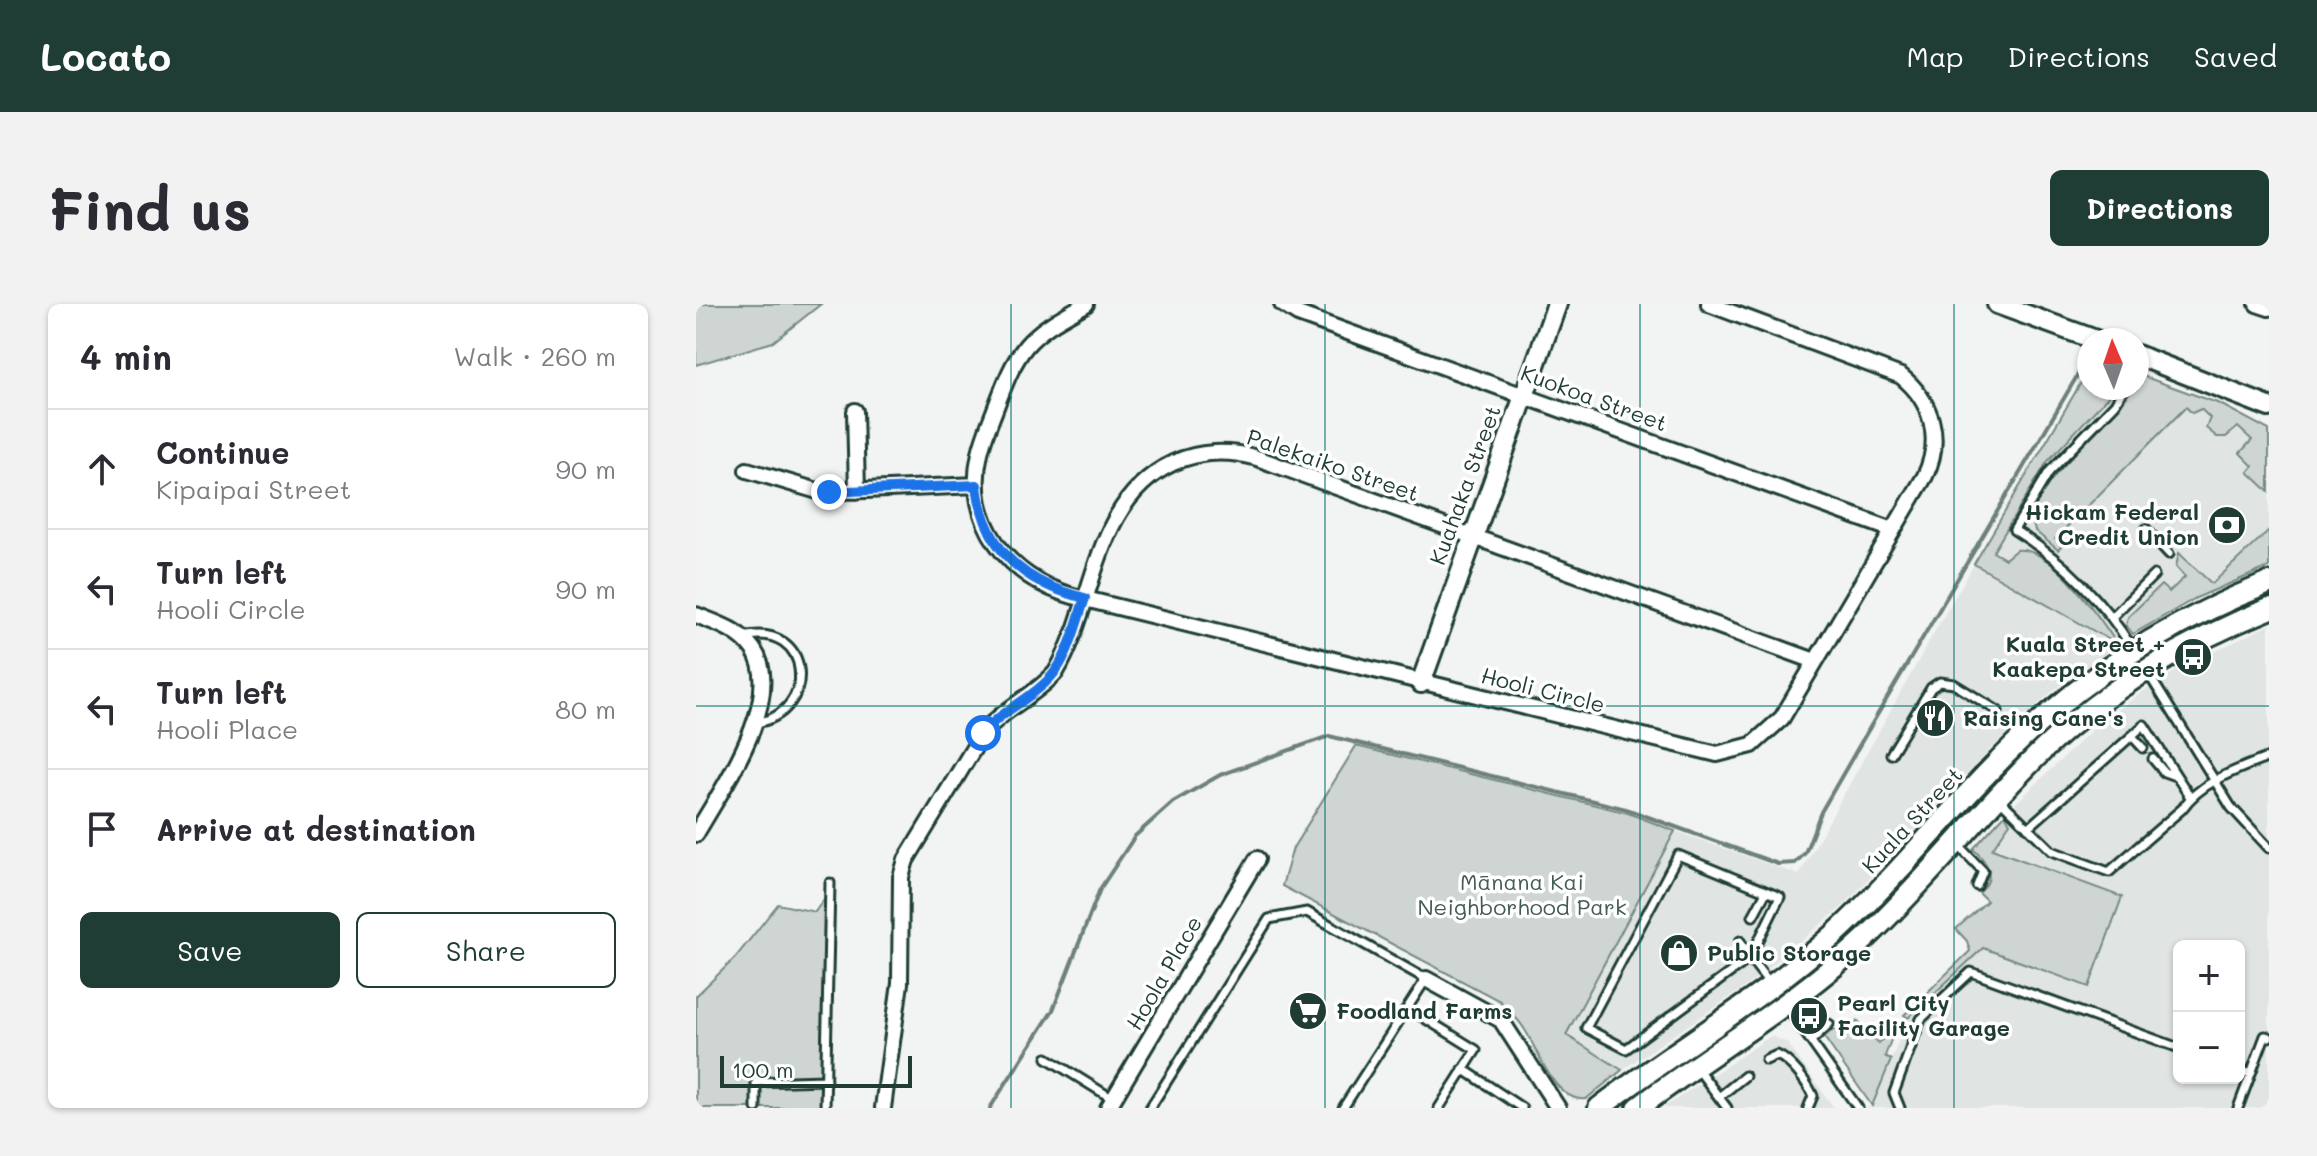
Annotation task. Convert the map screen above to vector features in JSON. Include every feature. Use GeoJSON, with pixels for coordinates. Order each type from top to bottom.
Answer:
{"type":"FeatureCollection","features":[{"type":"Feature","properties":{"kind":"main road","name":"Kuala Street"},"geometry":{"type":"LineString","coordinates":[[1599,1108],[1771,986],[1888,882],[2048,714],[2134,651],[2216,605],[2269,583]]}},
{"type":"Feature","properties":{"kind":"main road"},"geometry":{"type":"LineString","coordinates":[[1638,1108],[1786,1006],[1864,939],[2071,726],[2147,671],[2228,627],[2269,609]]}},
{"type":"Feature","properties":{"kind":"main road"},"geometry":{"type":"LineString","coordinates":[[2134,651],[2147,671]]}},
{"type":"Feature","properties":{"kind":"main road"},"geometry":{"type":"LineString","coordinates":[[1771,986],[1786,1006]]}},
{"type":"Feature","properties":{"kind":"street","name":"Hooli Circle"},"geometry":{"type":"LineString","coordinates":[[1086,304],[1038,335],[1011,369],[980,451],[977,485],[984,522],[1007,559],[1045,587],[1421,683],[1717,754],[1740,750],[1772,730],[1893,530],[1932,456],[1933,426],[1916,390],[1888,369],[1709,304]]}},
{"type":"Feature","properties":{"kind":"street","name":"Kuokoa Street"},"geometry":{"type":"LineString","coordinates":[[1282,304],[1298,314],[1893,530]]}},
{"type":"Feature","properties":{"kind":"street","name":"Kuahaka Street"},"geometry":{"type":"LineString","coordinates":[[1421,683],[1557,304]]}},
{"type":"Feature","properties":{"kind":"street"},"geometry":{"type":"LineString","coordinates":[[1997,304],[2077,333]]}},
{"type":"Feature","properties":{"kind":"street"},"geometry":{"type":"LineString","coordinates":[[2257,304],[2269,308]]}},
{"type":"Feature","properties":{"kind":"street"},"geometry":{"type":"LineString","coordinates":[[2149,360],[2269,407]]}},
{"type":"Feature","properties":{"kind":"street"},"geometry":{"type":"LineString","coordinates":[[855,411],[857,491]]}},
{"type":"Feature","properties":{"kind":"street","name":"Palekaiko Street"},"geometry":{"type":"LineString","coordinates":[[883,1108],[900,983],[900,888],[906,860],[983,733],[999,715],[1035,691],[1056,672],[1111,528],[1128,497],[1156,472],[1198,455],[1221,453],[1257,458],[1815,661]]}},
{"type":"Feature","properties":{"kind":"street"},"geometry":{"type":"LineString","coordinates":[[747,470],[809,490],[857,491],[977,485]]}},
{"type":"Feature","properties":{"kind":"street"},"geometry":{"type":"LineString","coordinates":[[696,615],[743,637],[758,657],[764,680],[764,694],[755,723],[696,834]]}},
{"type":"Feature","properties":{"kind":"street","name":"Hoola Place"},"geometry":{"type":"LineString","coordinates":[[1110,1104],[1257,859]]}},
{"type":"Feature","properties":{"kind":"street"},"geometry":{"type":"LineString","coordinates":[[1426,979],[1501,1020],[1558,1108]]}},
{"type":"Feature","properties":{"kind":"lane"},"geometry":{"type":"LineString","coordinates":[[2117,400],[2049,472],[2014,530],[2043,547],[2112,617],[2134,651]]}},
{"type":"Feature","properties":{"kind":"lane"},"geometry":{"type":"LineString","coordinates":[[2146,529],[2169,554]]}},
{"type":"Feature","properties":{"kind":"lane"},"geometry":{"type":"LineString","coordinates":[[2112,617],[2154,575]]}},
{"type":"Feature","properties":{"kind":"lane"},"geometry":{"type":"LineString","coordinates":[[743,637],[762,632],[780,637],[793,651],[799,666],[800,682],[794,699],[771,721],[755,723]]}},
{"type":"Feature","properties":{"kind":"lane"},"geometry":{"type":"LineString","coordinates":[[2147,671],[2231,807],[2269,848]]}},
{"type":"Feature","properties":{"kind":"lane"},"geometry":{"type":"LineString","coordinates":[[1891,754],[1931,688],[1940,682],[1954,684],[1998,711]]}},
{"type":"Feature","properties":{"kind":"lane"},"geometry":{"type":"LineString","coordinates":[[2028,828],[2144,725],[2190,797]]}},
{"type":"Feature","properties":{"kind":"lane"},"geometry":{"type":"LineString","coordinates":[[2132,736],[2143,748]]}},
{"type":"Feature","properties":{"kind":"lane"},"geometry":{"type":"LineString","coordinates":[[1998,798],[2052,851],[2109,872],[2182,809],[2190,797],[2216,781],[2269,757]]}},
{"type":"Feature","properties":{"kind":"lane"},"geometry":{"type":"LineString","coordinates":[[2153,759],[2164,772],[2177,777]]}},
{"type":"Feature","properties":{"kind":"lane"},"geometry":{"type":"LineString","coordinates":[[1957,844],[1982,868],[1982,879],[1977,886]]}},
{"type":"Feature","properties":{"kind":"lane"},"geometry":{"type":"LineString","coordinates":[[1678,855],[1780,897],[1750,958],[1626,1049],[1586,1028],[1678,855]]}},
{"type":"Feature","properties":{"kind":"lane"},"geometry":{"type":"LineString","coordinates":[[825,1108],[830,883]]}},
{"type":"Feature","properties":{"kind":"lane"},"geometry":{"type":"LineString","coordinates":[[1753,916],[1766,892]]}},
{"type":"Feature","properties":{"kind":"lane"},"geometry":{"type":"LineString","coordinates":[[1150,1108],[1269,919],[1307,912],[1426,979],[1343,1108]]}},
{"type":"Feature","properties":{"kind":"lane"},"geometry":{"type":"LineString","coordinates":[[1740,941],[1771,986]]}},
{"type":"Feature","properties":{"kind":"lane"},"geometry":{"type":"LineString","coordinates":[[1900,1108],[1894,1093],[1921,1019],[1971,972],[2173,1046]]}},
{"type":"Feature","properties":{"kind":"lane"},"geometry":{"type":"LineString","coordinates":[[1786,1006],[1858,1108]]}},
{"type":"Feature","properties":{"kind":"lane"},"geometry":{"type":"LineString","coordinates":[[1408,1008],[1476,1050],[1442,1107]]}},
{"type":"Feature","properties":{"kind":"lane"},"geometry":{"type":"LineString","coordinates":[[1811,1041],[1829,1024]]}},
{"type":"Feature","properties":{"kind":"lane"},"geometry":{"type":"LineString","coordinates":[[2238,1108],[2265,1036],[2269,1037]]}},
{"type":"Feature","properties":{"kind":"lane"},"geometry":{"type":"LineString","coordinates":[[1766,1060],[1777,1055],[1788,1061],[1813,1096],[1808,1108]]}},
{"type":"Feature","properties":{"kind":"lane"},"geometry":{"type":"LineString","coordinates":[[1047,1058],[1110,1104]]}},
{"type":"Feature","properties":{"kind":"lane"},"geometry":{"type":"LineString","coordinates":[[1696,1067],[1727,1108]]}},
{"type":"Feature","properties":{"kind":"lane"},"geometry":{"type":"LineString","coordinates":[[1463,1069],[1522,1108]]}},
{"type":"Feature","properties":{"kind":"lane"},"geometry":{"type":"LineString","coordinates":[[2245,1072],[2250,1074]]}},
{"type":"Feature","properties":{"kind":"lane"},"geometry":{"type":"LineString","coordinates":[[1719,1097],[1745,1076]]}},
{"type":"Feature","properties":{"kind":"lane"},"geometry":{"type":"LineString","coordinates":[[756,1108],[756,1082],[826,1080]]}},
{"type":"Feature","properties":{"kind":"shaded area"},"geometry":{"type":"Polygon","coordinates":[[[2149,378],[2220,404],[2269,430],[2269,567],[2196,598],[2151,622],[2050,693],[1989,751],[1843,906],[1749,984],[1622,1070],[1566,1036],[1675,831],[1799,875],[1935,631],[2077,389],[2077,400],[2149,400],[2149,378]]]}},
{"type":"Feature","properties":{"kind":"shaded area"},"geometry":{"type":"Polygon","coordinates":[[[2269,625],[2269,1108],[1865,1108],[1873,1106],[1908,1018],[1983,948],[2121,897],[1992,849],[2009,826],[2010,820],[2005,814],[2094,728],[2181,668],[2269,625]]]}},
{"type":"Feature","properties":{"kind":"shaded area"},"geometry":{"type":"Polygon","coordinates":[[[1771,1036],[1787,1043],[1834,1108],[1663,1108],[1771,1036]]]}},
{"type":"Feature","properties":{"kind":"green space"},"geometry":{"type":"Polygon","coordinates":[[[696,304],[821,304],[773,342],[696,365],[696,304]]]}},
{"type":"Feature","properties":{"kind":"green space"},"geometry":{"type":"Polygon","coordinates":[[[2149,378],[2220,404],[2269,430],[2269,492],[2248,472],[2253,466],[2240,453],[2252,440],[2238,427],[2226,437],[2217,437],[2206,428],[2210,418],[2201,409],[2192,413],[2186,407],[2055,539],[2062,546],[2058,550],[2035,531],[2034,514],[2041,496],[2054,477],[2124,400],[2149,400],[2149,378]]]}},
{"type":"Feature","properties":{"kind":"green space"},"geometry":{"type":"Polygon","coordinates":[[[2077,389],[2077,400],[2105,400],[2047,462],[1993,552],[2005,559],[2016,550],[2045,559],[2074,585],[2117,644],[1974,564],[2077,389]]]}},
{"type":"Feature","properties":{"kind":"green space"},"geometry":{"type":"Polygon","coordinates":[[[2269,530],[2269,567],[2196,598],[2133,634],[2126,625],[2128,617],[2161,585],[2169,592],[2185,577],[2176,567],[2179,553],[2212,584],[2269,530]]]}},
{"type":"Feature","properties":{"kind":"green space","name":"Mānana Kai Neighborhood Park"},"geometry":{"type":"Polygon","coordinates":[[[1356,746],[1628,813],[1675,831],[1566,1035],[1622,1070],[1586,1099],[1565,1093],[1556,1084],[1523,1026],[1500,1001],[1282,886],[1293,848],[1356,746]]]}},
{"type":"Feature","properties":{"kind":"green space"},"geometry":{"type":"Polygon","coordinates":[[[2005,814],[2010,823],[1992,849],[2122,897],[2089,987],[1983,948],[1908,1018],[1904,1015],[1970,951],[1967,941],[1956,929],[1987,901],[1979,893],[1989,875],[1983,859],[1973,849],[2005,814]]]}},
{"type":"Feature","properties":{"kind":"green space"},"geometry":{"type":"Polygon","coordinates":[[[826,896],[821,1108],[696,1108],[696,996],[735,958],[778,904],[815,912],[826,896]]]}},
{"type":"Feature","properties":{"kind":"green space"},"geometry":{"type":"Polygon","coordinates":[[[1858,1021],[1878,1043],[1896,1027],[1885,1056],[1891,1060],[1872,1106],[1824,1037],[1834,1029],[1842,1036],[1858,1021]]]}},
{"type":"Feature","properties":{"kind":"waterway"},"geometry":{"type":"LineString","coordinates":[[990,1108],[1053,1010],[1100,889],[1135,836],[1173,802],[1220,775],[1329,736],[1626,809],[1778,864],[1795,863],[1805,853],[1821,812],[2077,376]]}},
{"type":"Feature","properties":{"kind":"place","name":"Hickam Federal Credit Union"},"geometry":{"type":"Point","coordinates":[2227,525]}},
{"type":"Feature","properties":{"kind":"place","name":"Kuala Street + Kaakepa Street"},"geometry":{"type":"Point","coordinates":[2193,657]}},
{"type":"Feature","properties":{"kind":"place","name":"Raising Cane's"},"geometry":{"type":"Point","coordinates":[1935,718]}},
{"type":"Feature","properties":{"kind":"place","name":"Public Storage"},"geometry":{"type":"Point","coordinates":[1679,953]}},
{"type":"Feature","properties":{"kind":"place","name":"Foodland Farms"},"geometry":{"type":"Point","coordinates":[1308,1011]}},
{"type":"Feature","properties":{"kind":"place","name":"Pearl City Facility Garage"},"geometry":{"type":"Point","coordinates":[1809,1016]}},
{"type":"Feature","properties":{"kind":"route"},"geometry":{"type":"LineString","coordinates":[[829,492],[977,485],[984,522],[1007,559],[1045,587],[1085,598],[1056,672],[1035,691],[999,715],[983,733]]}}]}
